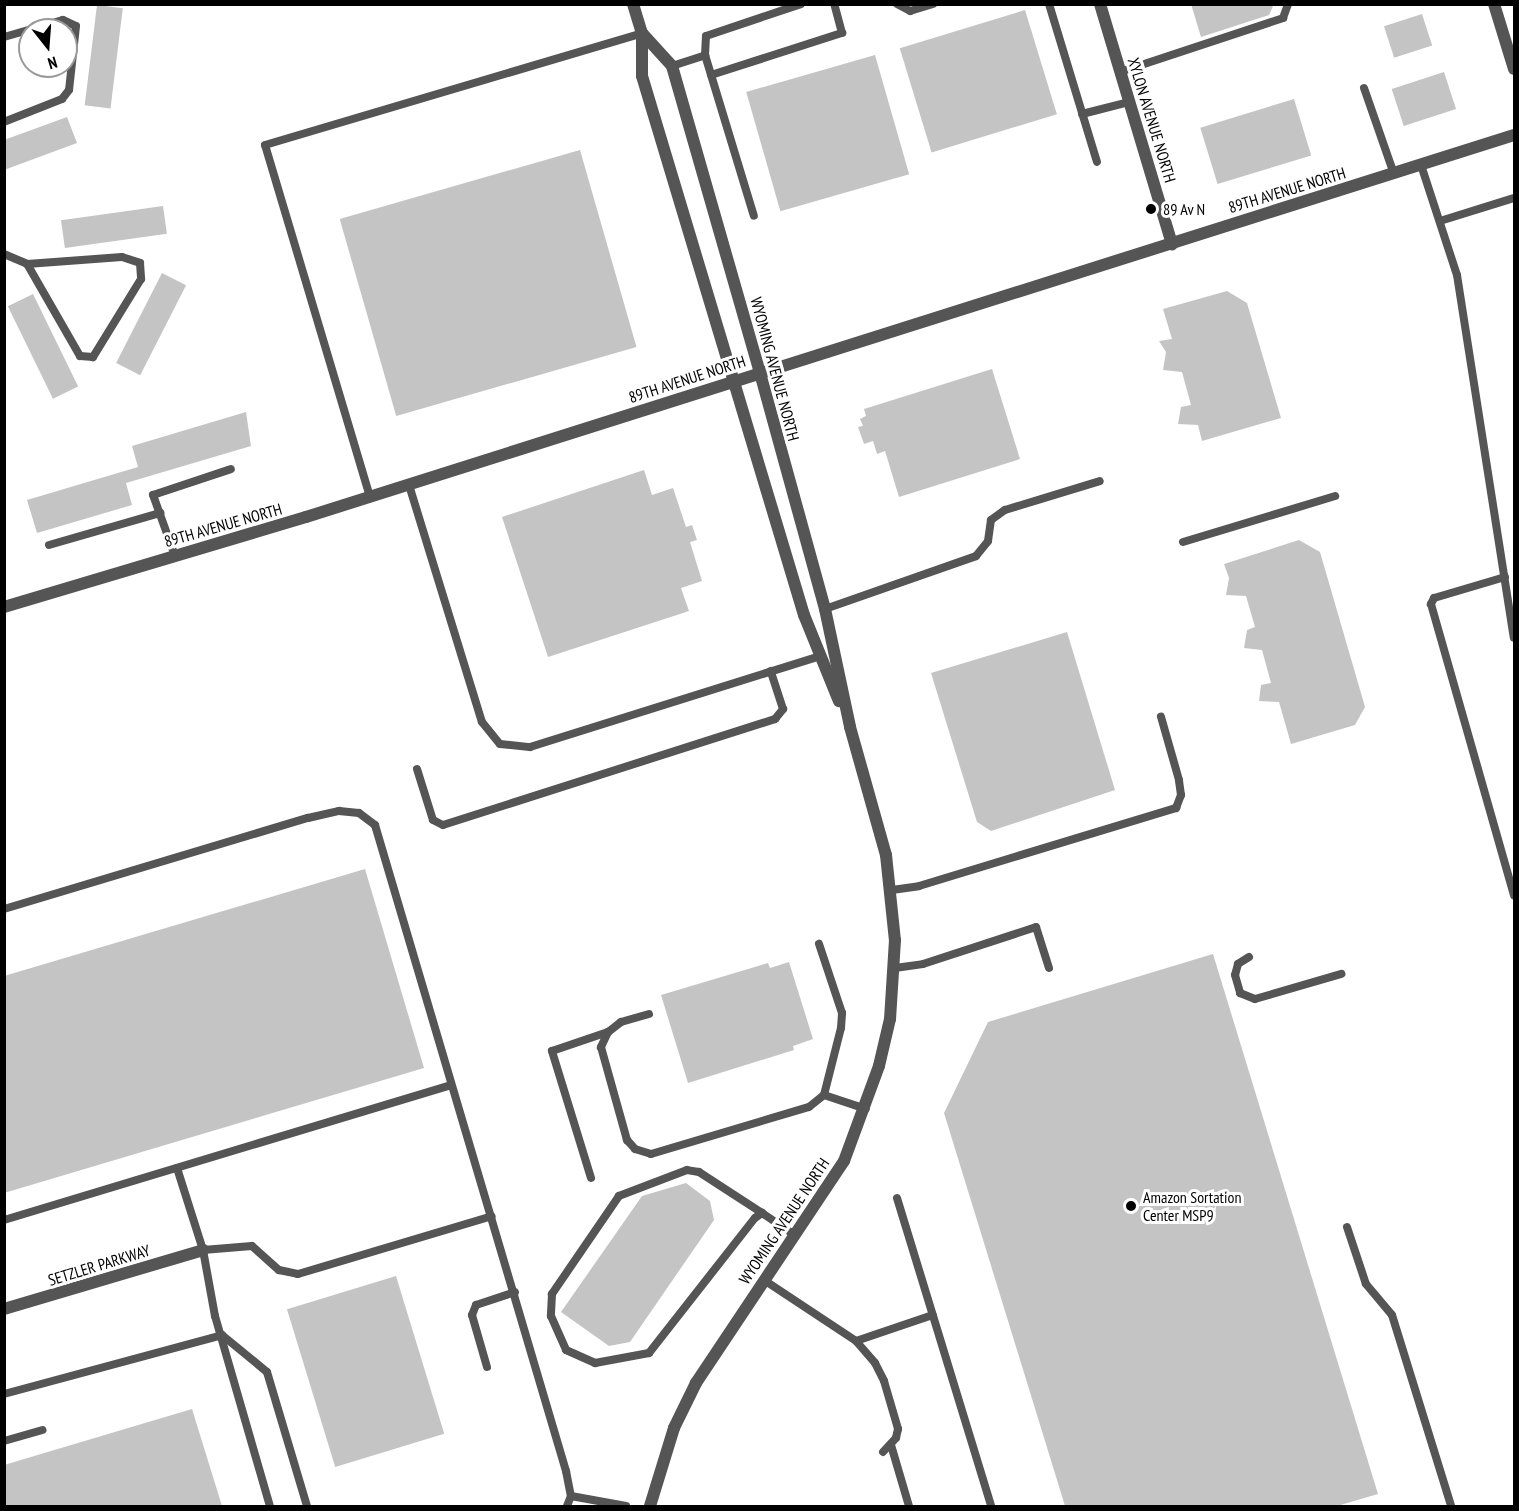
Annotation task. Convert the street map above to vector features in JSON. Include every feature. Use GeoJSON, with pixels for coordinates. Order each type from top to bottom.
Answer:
{"type":"FeatureCollection","features":[{"type":"Feature","properties":{"kind":"street","name":"WYOMING AVENUE NORTH"},"geometry":{"type":"LineString","coordinates":[[633,4],[642,33],[642,76],[800,604],[850,727]]}},
{"type":"Feature","properties":{"kind":"street","name":"XYLON AVENUE NORTH"},"geometry":{"type":"LineString","coordinates":[[1100,4],[1172,244]]}},
{"type":"Feature","properties":{"kind":"street"},"geometry":{"type":"LineString","coordinates":[[1494,4],[1515,69]]}},
{"type":"Feature","properties":{"kind":"street","name":"WYOMING AVENUE NORTH"},"geometry":{"type":"LineString","coordinates":[[642,33],[672,66],[825,609],[850,727],[886,855],[892,890],[895,969],[890,1019],[866,1109],[844,1161],[696,1383],[671,1438],[650,1506]]}},
{"type":"Feature","properties":{"kind":"street","name":"89TH AVENUE NORTH"},"geometry":{"type":"LineString","coordinates":[[4,607],[409,485],[1515,135]]}},
{"type":"Feature","properties":{"kind":"street","name":"SETZLER PARKWAY"},"geometry":{"type":"LineString","coordinates":[[4,1310],[203,1250]]}},
{"type":"Feature","properties":{"kind":"lane"},"geometry":{"type":"LineString","coordinates":[[754,216],[705,55],[706,36],[801,4]]}},
{"type":"Feature","properties":{"kind":"lane"},"geometry":{"type":"LineString","coordinates":[[711,75],[842,33],[834,4]]}},
{"type":"Feature","properties":{"kind":"lane"},"geometry":{"type":"LineString","coordinates":[[897,4],[910,11],[933,4]]}},
{"type":"Feature","properties":{"kind":"lane"},"geometry":{"type":"LineString","coordinates":[[1049,4],[1097,162]]}},
{"type":"Feature","properties":{"kind":"lane"},"geometry":{"type":"LineString","coordinates":[[1120,72],[1283,18],[1288,4]]}},
{"type":"Feature","properties":{"kind":"lane"},"geometry":{"type":"LineString","coordinates":[[4,37],[63,21],[76,26],[69,90],[62,99],[4,122]]}},
{"type":"Feature","properties":{"kind":"lane"},"geometry":{"type":"LineString","coordinates":[[370,497],[265,144],[642,33]]}},
{"type":"Feature","properties":{"kind":"lane"},"geometry":{"type":"LineString","coordinates":[[672,66],[705,55]]}},
{"type":"Feature","properties":{"kind":"lane"},"geometry":{"type":"LineString","coordinates":[[1364,88],[1394,174]]}},
{"type":"Feature","properties":{"kind":"lane"},"geometry":{"type":"LineString","coordinates":[[1082,114],[1129,102]]}},
{"type":"Feature","properties":{"kind":"lane"},"geometry":{"type":"LineString","coordinates":[[1421,165],[1457,275],[1515,639]]}},
{"type":"Feature","properties":{"kind":"lane"},"geometry":{"type":"LineString","coordinates":[[1440,221],[1515,198]]}},
{"type":"Feature","properties":{"kind":"lane"},"geometry":{"type":"LineString","coordinates":[[4,254],[27,264],[122,257],[140,263],[141,279],[93,357],[80,356],[27,264]]}},
{"type":"Feature","properties":{"kind":"lane"},"geometry":{"type":"LineString","coordinates":[[175,556],[153,495],[231,469]]}},
{"type":"Feature","properties":{"kind":"lane"},"geometry":{"type":"LineString","coordinates":[[825,609],[976,556],[988,542],[991,520],[1005,510],[1100,481]]}},
{"type":"Feature","properties":{"kind":"lane"},"geometry":{"type":"LineString","coordinates":[[409,485],[482,722],[500,744],[530,747],[820,656]]}},
{"type":"Feature","properties":{"kind":"lane"},"geometry":{"type":"LineString","coordinates":[[1183,542],[1335,496]]}},
{"type":"Feature","properties":{"kind":"lane"},"geometry":{"type":"LineString","coordinates":[[49,545],[160,513]]}},
{"type":"Feature","properties":{"kind":"lane"},"geometry":{"type":"LineString","coordinates":[[1505,576],[1434,598],[1431,604],[1515,895]]}},
{"type":"Feature","properties":{"kind":"lane"},"geometry":{"type":"LineString","coordinates":[[417,769],[433,820],[443,825],[775,719],[783,709],[771,671]]}},
{"type":"Feature","properties":{"kind":"lane"},"geometry":{"type":"LineString","coordinates":[[892,890],[919,886],[1176,808],[1181,795],[1179,780],[1161,717]]}},
{"type":"Feature","properties":{"kind":"lane"},"geometry":{"type":"LineString","coordinates":[[4,909],[308,818],[339,811],[359,813],[375,825],[450,1085],[515,1292],[571,1496],[567,1506]]}},
{"type":"Feature","properties":{"kind":"lane"},"geometry":{"type":"LineString","coordinates":[[895,969],[924,964],[1036,927],[1049,968]]}},
{"type":"Feature","properties":{"kind":"lane"},"geometry":{"type":"LineString","coordinates":[[608,1032],[601,1047],[624,1130],[627,1140],[643,1152],[651,1154],[808,1107],[824,1095],[842,1013],[819,944]]}},
{"type":"Feature","properties":{"kind":"lane"},"geometry":{"type":"LineString","coordinates":[[1249,957],[1238,964],[1235,975],[1240,993],[1255,999],[1341,974]]}},
{"type":"Feature","properties":{"kind":"lane"},"geometry":{"type":"LineString","coordinates":[[591,1178],[552,1051],[608,1032],[621,1022],[649,1014]]}},
{"type":"Feature","properties":{"kind":"lane"},"geometry":{"type":"LineString","coordinates":[[4,1220],[450,1085]]}},
{"type":"Feature","properties":{"kind":"lane"},"geometry":{"type":"LineString","coordinates":[[824,1095],[866,1109]]}},
{"type":"Feature","properties":{"kind":"lane"},"geometry":{"type":"LineString","coordinates":[[177,1168],[203,1250],[222,1335],[270,1506]]}},
{"type":"Feature","properties":{"kind":"lane"},"geometry":{"type":"LineString","coordinates":[[762,1213],[649,1353],[595,1363],[566,1350],[551,1316],[552,1294],[619,1196],[687,1170],[699,1172],[762,1213],[795,1235]]}},
{"type":"Feature","properties":{"kind":"lane"},"geometry":{"type":"LineString","coordinates":[[897,1198],[991,1506]]}},
{"type":"Feature","properties":{"kind":"lane"},"geometry":{"type":"LineString","coordinates":[[203,1250],[252,1246],[279,1270],[298,1274],[492,1216]]}},
{"type":"Feature","properties":{"kind":"lane"},"geometry":{"type":"LineString","coordinates":[[1347,1227],[1366,1284],[1392,1315],[1451,1506]]}},
{"type":"Feature","properties":{"kind":"lane"},"geometry":{"type":"LineString","coordinates":[[765,1280],[856,1341],[884,1381],[898,1429],[891,1445],[883,1452]]}},
{"type":"Feature","properties":{"kind":"lane"},"geometry":{"type":"LineString","coordinates":[[487,1367],[472,1315],[476,1305],[515,1292]]}},
{"type":"Feature","properties":{"kind":"lane"},"geometry":{"type":"LineString","coordinates":[[856,1341],[933,1315]]}},
{"type":"Feature","properties":{"kind":"lane"},"geometry":{"type":"LineString","coordinates":[[4,1394],[222,1335]]}},
{"type":"Feature","properties":{"kind":"lane"},"geometry":{"type":"LineString","coordinates":[[222,1335],[267,1372],[307,1506]]}},
{"type":"Feature","properties":{"kind":"lane"},"geometry":{"type":"LineString","coordinates":[[4,1441],[42,1430]]}},
{"type":"Feature","properties":{"kind":"lane"},"geometry":{"type":"LineString","coordinates":[[891,1445],[909,1506]]}},
{"type":"Feature","properties":{"kind":"lane"},"geometry":{"type":"LineString","coordinates":[[571,1496],[626,1506]]}},
{"type":"Feature","properties":{"kind":"building"},"geometry":{"type":"Polygon","coordinates":[[[1191,4],[1274,4],[1269,15],[1201,37],[1191,4]]]}},
{"type":"Feature","properties":{"kind":"building"},"geometry":{"type":"Polygon","coordinates":[[[97,5],[123,8],[110,108],[85,105],[97,5]]]}},
{"type":"Feature","properties":{"kind":"building"},"geometry":{"type":"Polygon","coordinates":[[[1025,10],[1057,114],[932,153],[900,48],[1025,10]]]}},
{"type":"Feature","properties":{"kind":"building"},"geometry":{"type":"Polygon","coordinates":[[[1422,14],[1432,45],[1394,58],[1384,26],[1422,14]]]}},
{"type":"Feature","properties":{"kind":"building"},"geometry":{"type":"Polygon","coordinates":[[[875,55],[909,174],[780,211],[746,92],[875,55]]]}},
{"type":"Feature","properties":{"kind":"building"},"geometry":{"type":"Polygon","coordinates":[[[1444,72],[1456,109],[1404,126],[1392,89],[1444,72]]]}},
{"type":"Feature","properties":{"kind":"building"},"geometry":{"type":"Polygon","coordinates":[[[1294,99],[1311,155],[1218,184],[1200,128],[1294,99]]]}},
{"type":"Feature","properties":{"kind":"building"},"geometry":{"type":"Polygon","coordinates":[[[67,117],[77,143],[4,170],[4,140],[67,117]]]}},
{"type":"Feature","properties":{"kind":"building"},"geometry":{"type":"Polygon","coordinates":[[[580,150],[637,347],[396,416],[340,219],[580,150]]]}},
{"type":"Feature","properties":{"kind":"building"},"geometry":{"type":"Polygon","coordinates":[[[163,206],[167,234],[65,248],[61,220],[163,206]]]}},
{"type":"Feature","properties":{"kind":"building"},"geometry":{"type":"Polygon","coordinates":[[[162,273],[186,285],[140,375],[116,363],[162,273]]]}},
{"type":"Feature","properties":{"kind":"building"},"geometry":{"type":"Polygon","coordinates":[[[1227,291],[1247,303],[1281,418],[1202,441],[1198,425],[1178,424],[1181,407],[1191,405],[1182,372],[1163,370],[1166,352],[1159,341],[1172,339],[1163,309],[1227,291]]]}},
{"type":"Feature","properties":{"kind":"building"},"geometry":{"type":"Polygon","coordinates":[[[33,294],[78,387],[53,399],[8,306],[33,294]]]}},
{"type":"Feature","properties":{"kind":"building"},"geometry":{"type":"Polygon","coordinates":[[[992,369],[1020,459],[899,497],[885,451],[877,454],[873,441],[864,444],[858,427],[863,426],[860,419],[866,416],[864,409],[992,369]]]}},
{"type":"Feature","properties":{"kind":"building"},"geometry":{"type":"Polygon","coordinates":[[[246,412],[251,446],[126,483],[132,505],[37,533],[27,500],[138,467],[132,446],[246,412]]]}},
{"type":"Feature","properties":{"kind":"building"},"geometry":{"type":"Polygon","coordinates":[[[644,470],[652,495],[673,488],[686,527],[692,525],[697,540],[690,542],[702,581],[681,588],[689,611],[548,657],[502,517],[644,470]]]}},
{"type":"Feature","properties":{"kind":"building"},"geometry":{"type":"Polygon","coordinates":[[[1299,540],[1320,552],[1365,707],[1355,725],[1291,744],[1279,702],[1259,701],[1261,685],[1271,683],[1262,650],[1244,648],[1247,630],[1255,627],[1246,596],[1226,595],[1229,578],[1224,564],[1299,540]]]}},
{"type":"Feature","properties":{"kind":"building"},"geometry":{"type":"Polygon","coordinates":[[[1067,632],[1115,790],[991,831],[977,822],[931,673],[1067,632]]]}},
{"type":"Feature","properties":{"kind":"building"},"geometry":{"type":"Polygon","coordinates":[[[365,869],[424,1068],[4,1193],[4,976],[365,869]]]}},
{"type":"Feature","properties":{"kind":"building","name":"Amazon Sortation Center MSP9"},"geometry":{"type":"Polygon","coordinates":[[[1213,954],[1378,1494],[1337,1506],[1065,1506],[944,1113],[988,1022],[1213,954]]]}},
{"type":"Feature","properties":{"kind":"building"},"geometry":{"type":"Polygon","coordinates":[[[789,962],[813,1039],[793,1046],[794,1050],[688,1083],[661,995],[768,963],[770,968],[789,962]]]}},
{"type":"Feature","properties":{"kind":"building"},"geometry":{"type":"Polygon","coordinates":[[[686,1183],[710,1201],[714,1220],[630,1342],[609,1346],[561,1312],[642,1196],[686,1183]]]}},
{"type":"Feature","properties":{"kind":"building"},"geometry":{"type":"Polygon","coordinates":[[[396,1276],[444,1434],[335,1467],[287,1309],[396,1276]]]}},
{"type":"Feature","properties":{"kind":"building"},"geometry":{"type":"Polygon","coordinates":[[[192,1409],[222,1506],[4,1506],[4,1465],[192,1409]]]}},
{"type":"Feature","properties":{"kind":"place","name":"89 Av N"},"geometry":{"type":"Point","coordinates":[1151,209]}},
{"type":"Feature","properties":{"kind":"place","name":"Amazon Sortation Center MSP9"},"geometry":{"type":"Point","coordinates":[1131,1206]}}]}
